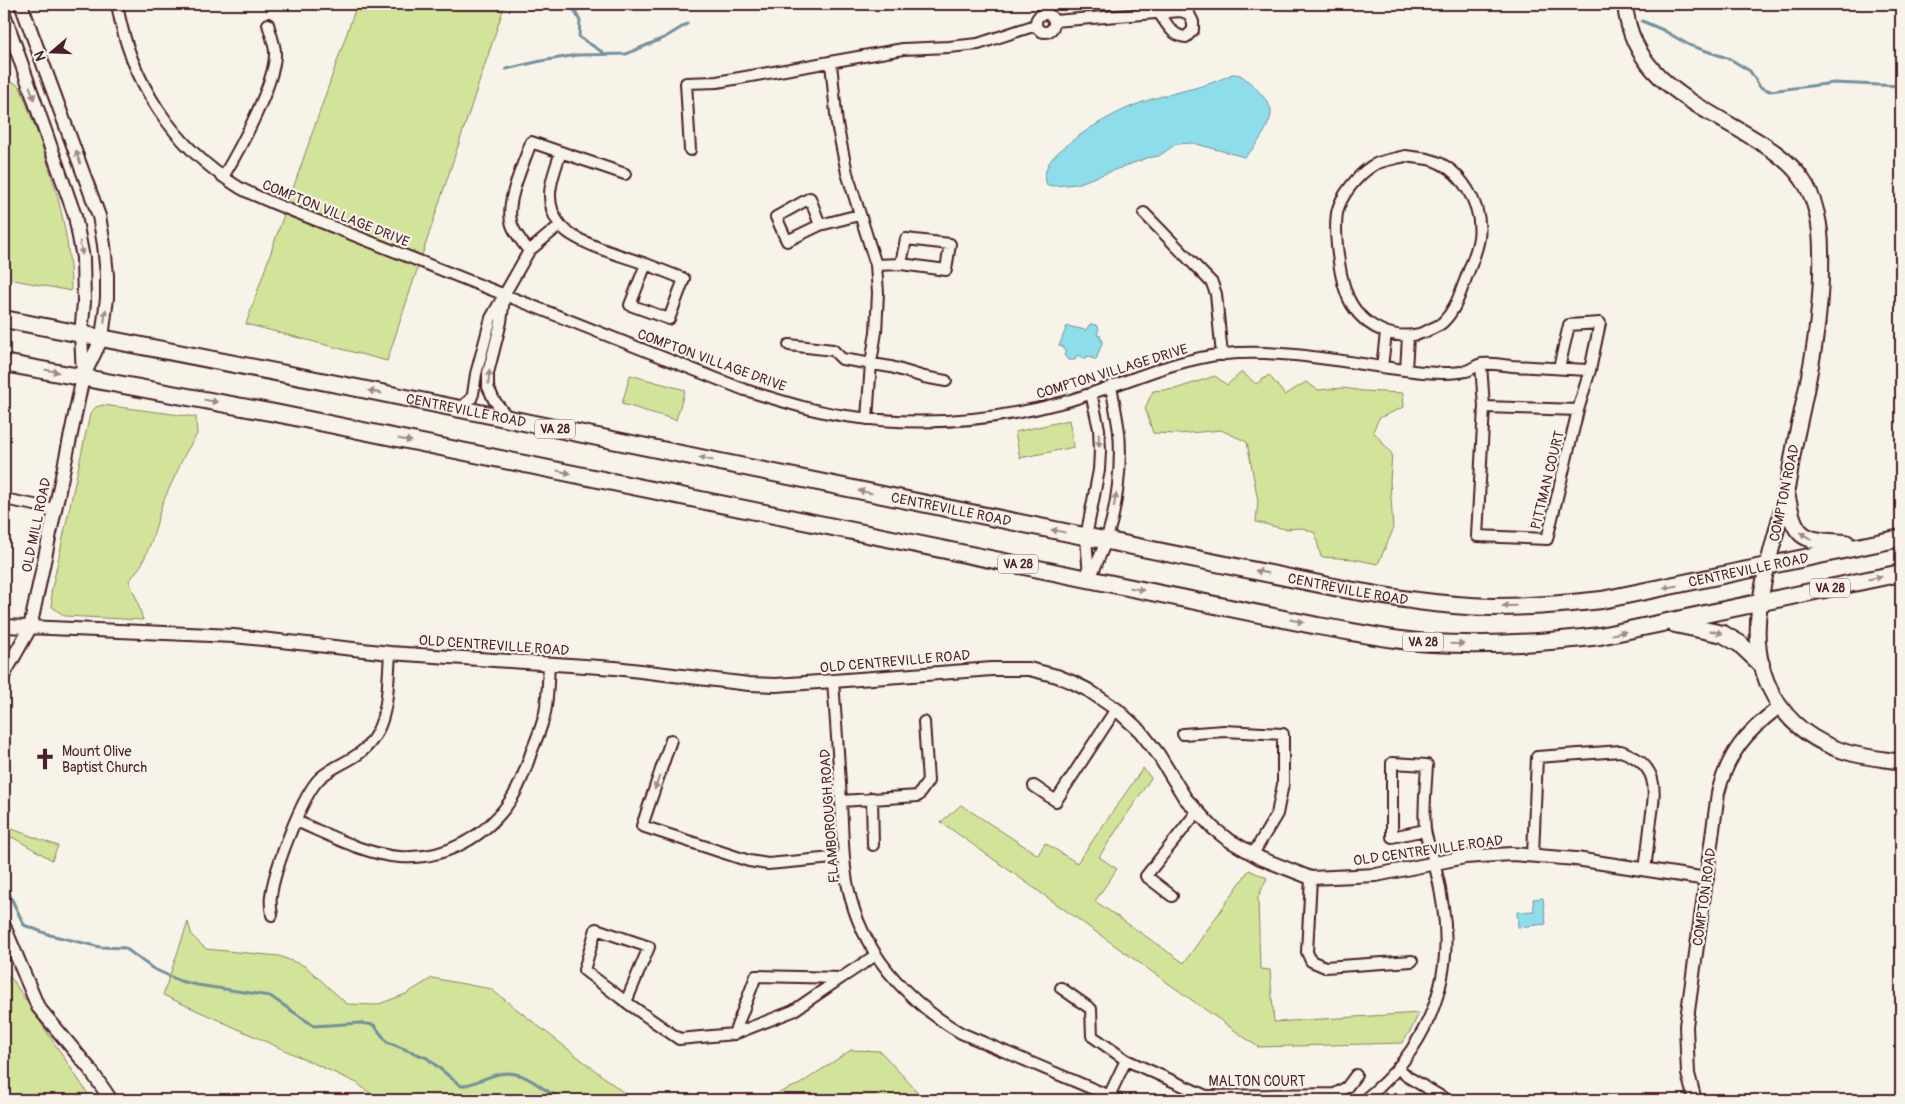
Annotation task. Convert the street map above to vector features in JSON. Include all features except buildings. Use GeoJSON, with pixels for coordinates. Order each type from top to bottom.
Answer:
{"type":"FeatureCollection","features":[{"type":"Feature","properties":{"kind":"highway","name":"CENTREVILLE ROAD"},"geometry":{"type":"LineString","coordinates":[[4,319],[1398,599],[1492,607],[1602,600],[1901,538]]}},
{"type":"Feature","properties":{"kind":"highway","name":"VA 28"},"geometry":{"type":"LineString","coordinates":[[4,362],[276,413],[1318,626],[1393,639],[1430,643],[1507,644],[1565,641],[1608,635],[1901,573]]}},
{"type":"Feature","properties":{"kind":"highway"},"geometry":{"type":"LineString","coordinates":[[1786,493],[1792,520],[1804,537],[1819,542],[1870,544]]}},
{"type":"Feature","properties":{"kind":"highway"},"geometry":{"type":"LineString","coordinates":[[1668,622],[1722,633],[1740,644],[1761,664]]}},
{"type":"Feature","properties":{"kind":"main road","name":"COMPTON ROAD"},"geometry":{"type":"LineString","coordinates":[[1625,4],[1627,24],[1633,42],[1647,64],[1660,78],[1682,95],[1773,150],[1795,169],[1810,192],[1818,220],[1822,249],[1820,316],[1786,493],[1759,604],[1758,646],[1761,664],[1768,688],[1779,708]]}},
{"type":"Feature","properties":{"kind":"main road"},"geometry":{"type":"LineString","coordinates":[[1779,708],[1798,726],[1834,747],[1855,754],[1901,762]]}},
{"type":"Feature","properties":{"kind":"street"},"geometry":{"type":"LineString","coordinates":[[21,4],[98,216],[104,245],[107,298],[102,338],[83,377]]}},
{"type":"Feature","properties":{"kind":"street","name":"COMPTON VILLAGE DRIVE"},"geometry":{"type":"LineString","coordinates":[[117,4],[125,43],[153,104],[180,138],[200,159],[242,189],[275,204],[746,390],[797,406],[867,418],[929,422],[968,420],[1042,407],[1183,362],[1222,355],[1268,353],[1436,372],[1466,371],[1481,364]]}},
{"type":"Feature","properties":{"kind":"street"},"geometry":{"type":"LineString","coordinates":[[690,150],[686,83],[717,82],[903,49],[949,48],[978,44],[1036,25],[1042,32],[1047,33],[1054,26],[1054,21],[1159,13]]}},
{"type":"Feature","properties":{"kind":"street"},"geometry":{"type":"LineString","coordinates":[[4,14],[75,216],[83,258],[84,302],[81,334],[83,377]]}},
{"type":"Feature","properties":{"kind":"street"},"geometry":{"type":"LineString","coordinates":[[223,177],[255,117],[268,84],[275,50],[268,24]]}},
{"type":"Feature","properties":{"kind":"street"},"geometry":{"type":"LineString","coordinates":[[831,63],[837,124],[847,173],[876,265],[878,293],[876,332],[870,363],[867,418]]}},
{"type":"Feature","properties":{"kind":"street"},"geometry":{"type":"LineString","coordinates":[[529,251],[512,228],[509,216],[511,203],[532,142],[624,174]]}},
{"type":"Feature","properties":{"kind":"street"},"geometry":{"type":"LineString","coordinates":[[561,152],[550,185],[549,196],[552,210],[560,225],[576,238],[598,247],[646,264],[684,279],[669,320],[630,305],[646,264]]}},
{"type":"Feature","properties":{"kind":"street"},"geometry":{"type":"LineString","coordinates":[[1405,156],[1429,159],[1448,168],[1467,187],[1478,210],[1479,237],[1456,306],[1443,322],[1427,331],[1408,337],[1386,333],[1371,326],[1359,314],[1346,293],[1337,248],[1337,212],[1352,183],[1374,164],[1405,156]]}},
{"type":"Feature","properties":{"kind":"street"},"geometry":{"type":"LineString","coordinates":[[820,225],[810,198],[776,217],[787,241],[820,225],[859,215]]}},
{"type":"Feature","properties":{"kind":"street"},"geometry":{"type":"LineString","coordinates":[[1144,213],[1212,283],[1216,294],[1222,355]]}},
{"type":"Feature","properties":{"kind":"street"},"geometry":{"type":"LineString","coordinates":[[459,409],[471,399],[491,318],[509,284],[529,251],[560,225]]}},
{"type":"Feature","properties":{"kind":"street"},"geometry":{"type":"LineString","coordinates":[[876,265],[901,264],[946,270],[950,244],[906,239],[901,264]]}},
{"type":"Feature","properties":{"kind":"street"},"geometry":{"type":"LineString","coordinates":[[504,295],[501,322],[488,374],[488,387],[494,400],[509,419]]}},
{"type":"Feature","properties":{"kind":"street","name":"PITTMAN COURT"},"geometry":{"type":"LineString","coordinates":[[1481,364],[1484,407],[1477,536],[1546,539],[1578,410],[1590,370],[1600,323],[1569,325],[1559,368]]}},
{"type":"Feature","properties":{"kind":"street"},"geometry":{"type":"LineString","coordinates":[[1382,367],[1386,333]]}},
{"type":"Feature","properties":{"kind":"street"},"geometry":{"type":"LineString","coordinates":[[1406,370],[1408,337]]}},
{"type":"Feature","properties":{"kind":"street"},"geometry":{"type":"LineString","coordinates":[[788,345],[833,350],[842,360],[891,367],[924,378],[946,381]]}},
{"type":"Feature","properties":{"kind":"street"},"geometry":{"type":"LineString","coordinates":[[1481,364],[1590,370]]}},
{"type":"Feature","properties":{"kind":"street","name":"OLD MILL ROAD"},"geometry":{"type":"LineString","coordinates":[[4,674],[30,628],[83,377]]}},
{"type":"Feature","properties":{"kind":"street"},"geometry":{"type":"LineString","coordinates":[[1090,579],[1106,541],[1115,496],[1120,452],[1119,432],[1111,386]]}},
{"type":"Feature","properties":{"kind":"street"},"geometry":{"type":"LineString","coordinates":[[1090,579],[1086,537],[1099,470],[1100,451],[1099,429],[1091,392]]}},
{"type":"Feature","properties":{"kind":"street","name":"PITTMAN COURT"},"geometry":{"type":"LineString","coordinates":[[1484,407],[1578,410]]}},
{"type":"Feature","properties":{"kind":"street"},"geometry":{"type":"LineString","coordinates":[[4,499],[55,509]]}},
{"type":"Feature","properties":{"kind":"street","name":"OLD CENTREVILLE ROAD"},"geometry":{"type":"LineString","coordinates":[[4,626],[234,636],[390,652],[623,669],[749,684],[776,685],[992,668],[1029,669],[1072,682],[1088,690],[1116,709],[1140,731],[1158,754],[1176,785],[1197,812],[1227,839],[1253,854],[1311,878],[1376,875],[1484,855],[1533,855],[1576,859],[1707,879]]}},
{"type":"Feature","properties":{"kind":"street"},"geometry":{"type":"LineString","coordinates":[[272,915],[270,899],[274,881],[306,798],[315,784],[329,772],[359,755],[376,734],[383,720],[390,652]]}},
{"type":"Feature","properties":{"kind":"street"},"geometry":{"type":"LineString","coordinates":[[296,821],[379,854],[400,857],[436,854],[459,846],[476,836],[492,823],[506,806],[522,778],[543,720],[549,664]]}},
{"type":"Feature","properties":{"kind":"street","name":"FLAMBOROUGH ROAD"},"geometry":{"type":"LineString","coordinates":[[833,681],[844,857],[848,886],[862,931],[876,955],[907,994],[942,1021],[961,1032],[1114,1098]]}},
{"type":"Feature","properties":{"kind":"street","name":"COMPTON ROAD"},"geometry":{"type":"LineString","coordinates":[[1695,1100],[1688,1074],[1686,1026],[1718,793],[1729,760],[1741,741],[1760,722],[1779,708]]}},
{"type":"Feature","properties":{"kind":"street"},"geometry":{"type":"LineString","coordinates":[[1034,786],[1056,802],[1116,709]]}},
{"type":"Feature","properties":{"kind":"street"},"geometry":{"type":"LineString","coordinates":[[841,801],[918,796],[928,781],[924,722]]}},
{"type":"Feature","properties":{"kind":"street"},"geometry":{"type":"LineString","coordinates":[[1183,734],[1224,731],[1282,734],[1283,784],[1277,814],[1253,854]]}},
{"type":"Feature","properties":{"kind":"street"},"geometry":{"type":"LineString","coordinates":[[671,740],[642,826],[749,861],[768,864],[844,857]]}},
{"type":"Feature","properties":{"kind":"street"},"geometry":{"type":"LineString","coordinates":[[1533,855],[1537,757],[1621,751],[1633,756],[1644,765],[1652,777],[1655,793],[1645,870]]}},
{"type":"Feature","properties":{"kind":"street"},"geometry":{"type":"LineString","coordinates":[[1364,1100],[1399,1069],[1424,1029],[1443,977],[1446,951],[1446,927],[1434,863],[1425,830],[1427,765],[1392,763],[1392,837],[1425,830]]}},
{"type":"Feature","properties":{"kind":"street"},"geometry":{"type":"LineString","coordinates":[[872,798],[873,844]]}},
{"type":"Feature","properties":{"kind":"street"},"geometry":{"type":"LineString","coordinates":[[1172,896],[1146,876],[1197,812]]}},
{"type":"Feature","properties":{"kind":"street"},"geometry":{"type":"LineString","coordinates":[[1311,878],[1307,952],[1311,961],[1325,967],[1412,961]]}},
{"type":"Feature","properties":{"kind":"street"},"geometry":{"type":"LineString","coordinates":[[4,926],[38,1007],[89,1068],[112,1100]]}},
{"type":"Feature","properties":{"kind":"street"},"geometry":{"type":"LineString","coordinates":[[626,1002],[649,947],[596,929],[584,970],[626,1002],[679,1039],[734,1034],[793,1011],[876,955]]}},
{"type":"Feature","properties":{"kind":"street"},"geometry":{"type":"LineString","coordinates":[[734,1034],[756,976],[842,978]]}},
{"type":"Feature","properties":{"kind":"street","name":"MALTON COURT"},"geometry":{"type":"LineString","coordinates":[[1061,988],[1091,1008],[1092,1036],[1126,1060],[1206,1096],[1335,1094],[1347,1087],[1356,1075]]}},
{"type":"Feature","properties":{"kind":"street"},"geometry":{"type":"LineString","coordinates":[[1114,1098],[1126,1060]]}},
{"type":"Feature","properties":{"kind":"street"},"geometry":{"type":"LineString","coordinates":[[1399,1069],[1408,1077],[1446,1100]]}},
{"type":"Feature","properties":{"kind":"green space"},"geometry":{"type":"Polygon","coordinates":[[[357,4],[505,4],[387,361],[246,324],[357,4]]]}},
{"type":"Feature","properties":{"kind":"green space"},"geometry":{"type":"Polygon","coordinates":[[[4,83],[15,83],[20,87],[39,136],[55,187],[67,239],[71,291],[4,278],[4,83]]]}},
{"type":"Feature","properties":{"kind":"green space"},"geometry":{"type":"Polygon","coordinates":[[[1242,372],[1256,384],[1269,375],[1285,395],[1306,382],[1318,390],[1344,388],[1403,393],[1404,407],[1379,418],[1373,431],[1392,454],[1390,481],[1393,530],[1378,564],[1353,559],[1321,557],[1315,533],[1303,528],[1285,529],[1256,522],[1258,501],[1247,442],[1221,430],[1179,434],[1153,433],[1145,408],[1153,391],[1175,389],[1215,376],[1227,385],[1242,372]]]}},
{"type":"Feature","properties":{"kind":"green space"},"geometry":{"type":"Polygon","coordinates":[[[630,375],[685,390],[676,420],[622,404],[630,375]]]}},
{"type":"Feature","properties":{"kind":"green space"},"geometry":{"type":"Polygon","coordinates":[[[103,405],[196,417],[197,434],[185,454],[162,504],[152,540],[142,564],[129,581],[143,620],[65,616],[52,607],[51,593],[90,414],[96,407],[103,405]]]}},
{"type":"Feature","properties":{"kind":"green space"},"geometry":{"type":"Polygon","coordinates":[[[1069,420],[1074,447],[1020,458],[1015,432],[1069,420]]]}},
{"type":"Feature","properties":{"kind":"green space"},"geometry":{"type":"Polygon","coordinates":[[[1143,768],[1151,778],[1099,857],[1117,869],[1095,901],[1184,963],[1249,870],[1267,878],[1258,897],[1260,969],[1270,970],[1274,1022],[1419,1013],[1402,1043],[1258,1047],[941,822],[961,805],[1038,855],[1045,843],[1077,863],[1143,768]]]}},
{"type":"Feature","properties":{"kind":"green space"},"geometry":{"type":"Polygon","coordinates":[[[4,826],[58,846],[52,860],[12,837],[10,839],[4,830],[4,826]]]}},
{"type":"Feature","properties":{"kind":"green space"},"geometry":{"type":"Polygon","coordinates":[[[188,922],[192,936],[206,949],[279,956],[305,966],[347,1004],[376,1005],[406,994],[432,978],[491,989],[628,1096],[643,1100],[378,1100],[357,1083],[163,995],[188,922]]]}},
{"type":"Feature","properties":{"kind":"green space"},"geometry":{"type":"Polygon","coordinates":[[[10,976],[92,1100],[4,1100],[4,990],[10,976]]]}},
{"type":"Feature","properties":{"kind":"green space"},"geometry":{"type":"Polygon","coordinates":[[[851,1050],[880,1051],[925,1100],[761,1100],[800,1084],[851,1050]]]}},
{"type":"Feature","properties":{"kind":"water"},"geometry":{"type":"Polygon","coordinates":[[[1232,74],[1244,77],[1253,85],[1267,101],[1271,110],[1269,122],[1262,136],[1253,149],[1244,157],[1193,143],[1176,144],[1159,156],[1147,158],[1077,184],[1047,185],[1045,174],[1051,160],[1072,141],[1093,126],[1116,113],[1140,103],[1203,86],[1232,74]]]}},
{"type":"Feature","properties":{"kind":"water"},"geometry":{"type":"Polygon","coordinates":[[[1091,324],[1096,325],[1099,329],[1097,335],[1101,336],[1100,339],[1103,340],[1096,360],[1087,356],[1086,359],[1077,355],[1075,360],[1068,360],[1064,355],[1066,351],[1063,347],[1059,346],[1067,326],[1086,330],[1091,324]]]}},
{"type":"Feature","properties":{"kind":"water"},"geometry":{"type":"Polygon","coordinates":[[[1543,898],[1546,924],[1518,927],[1517,912],[1534,911],[1533,899],[1543,898]]]}},
{"type":"Feature","properties":{"kind":"waterway"},"geometry":{"type":"LineString","coordinates":[[571,4],[580,21],[579,37],[604,53]]}},
{"type":"Feature","properties":{"kind":"waterway"},"geometry":{"type":"LineString","coordinates":[[1642,21],[1663,30],[1689,45],[1730,59],[1750,71],[1760,87],[1770,91],[1834,83],[1901,86]]}},
{"type":"Feature","properties":{"kind":"waterway"},"geometry":{"type":"LineString","coordinates":[[506,69],[577,55],[626,54],[664,38],[687,24]]}},
{"type":"Feature","properties":{"kind":"waterway"},"geometry":{"type":"LineString","coordinates":[[4,883],[24,925],[50,935],[100,947],[125,948],[152,968],[180,981],[270,996],[314,1026],[360,1023],[374,1025],[387,1042],[427,1058],[461,1086],[499,1074],[513,1073],[530,1079],[568,1100]]}},
{"type":"Feature","properties":{"kind":"place","name":"Mount Olive Baptist Church"},"geometry":{"type":"Point","coordinates":[45,759]}}]}
